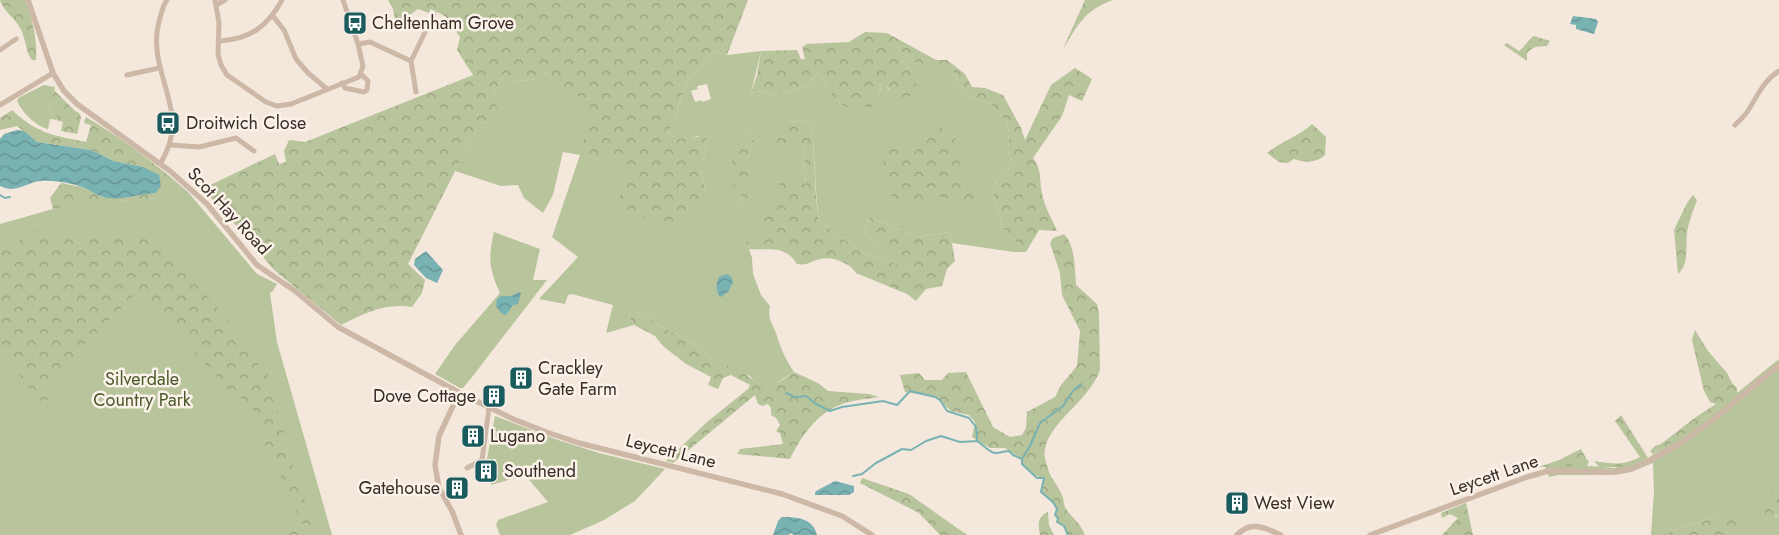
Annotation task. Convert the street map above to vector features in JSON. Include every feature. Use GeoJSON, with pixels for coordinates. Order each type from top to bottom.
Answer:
{"type":"FeatureCollection","features":[{"type":"Feature","properties":{"kind":"street","name":"Scot Hay Road"},"geometry":{"type":"LineString","coordinates":[[28,0],[53,73],[64,90],[78,104],[161,163],[207,204],[257,265],[295,291],[338,327],[460,394]]}},
{"type":"Feature","properties":{"kind":"street"},"geometry":{"type":"LineString","coordinates":[[161,163],[170,144],[172,116],[159,68],[156,31],[167,0]]}},
{"type":"Feature","properties":{"kind":"street"},"geometry":{"type":"LineString","coordinates":[[225,0],[215,3],[219,23],[220,41],[218,54],[221,65],[227,75],[266,102],[277,106],[291,104],[360,75],[363,66],[358,44],[343,0]]}},
{"type":"Feature","properties":{"kind":"street"},"geometry":{"type":"LineString","coordinates":[[220,41],[252,34],[273,16],[282,0]]}},
{"type":"Feature","properties":{"kind":"street"},"geometry":{"type":"LineString","coordinates":[[416,92],[411,61],[434,14]]}},
{"type":"Feature","properties":{"kind":"street"},"geometry":{"type":"LineString","coordinates":[[273,16],[284,30],[296,59],[308,73],[327,89]]}},
{"type":"Feature","properties":{"kind":"street"},"geometry":{"type":"LineString","coordinates":[[0,50],[16,39]]}},
{"type":"Feature","properties":{"kind":"street"},"geometry":{"type":"LineString","coordinates":[[358,44],[370,42],[411,61]]}},
{"type":"Feature","properties":{"kind":"street"},"geometry":{"type":"LineString","coordinates":[[127,75],[159,68]]}},
{"type":"Feature","properties":{"kind":"street"},"geometry":{"type":"LineString","coordinates":[[1736,125],[1748,111],[1754,98],[1770,77],[1779,71]]}},
{"type":"Feature","properties":{"kind":"street"},"geometry":{"type":"LineString","coordinates":[[0,105],[53,73]]}},
{"type":"Feature","properties":{"kind":"street"},"geometry":{"type":"LineString","coordinates":[[342,83],[345,88],[364,92],[367,90],[368,81],[360,75]]}},
{"type":"Feature","properties":{"kind":"street"},"geometry":{"type":"LineString","coordinates":[[170,144],[199,147],[236,138],[254,151]]}},
{"type":"Feature","properties":{"kind":"street","name":"Leycett Lane"},"geometry":{"type":"LineString","coordinates":[[1370,535],[1548,471],[1615,472],[1631,469],[1656,458],[1682,442],[1714,419],[1779,365]]}},
{"type":"Feature","properties":{"kind":"street"},"geometry":{"type":"LineString","coordinates":[[460,394],[439,436],[435,465],[439,488],[452,511],[461,535]]}},
{"type":"Feature","properties":{"kind":"street","name":"Leycett Lane"},"geometry":{"type":"LineString","coordinates":[[460,394],[513,419],[580,443],[782,494],[842,516],[872,535]]}},
{"type":"Feature","properties":{"kind":"street"},"geometry":{"type":"LineString","coordinates":[[467,468],[482,460],[489,408]]}},
{"type":"Feature","properties":{"kind":"street"},"geometry":{"type":"LineString","coordinates":[[1237,535],[1253,525],[1264,527],[1281,535]]}},
{"type":"Feature","properties":{"kind":"green space"},"geometry":{"type":"Polygon","coordinates":[[[0,0],[25,0],[34,30],[36,60],[32,60],[30,57],[21,30],[3,7],[0,0]]]}},
{"type":"Feature","properties":{"kind":"green space"},"geometry":{"type":"Polygon","coordinates":[[[388,0],[748,0],[727,55],[713,51],[685,86],[668,133],[682,139],[706,138],[707,144],[701,170],[706,195],[692,212],[675,223],[635,216],[614,207],[636,166],[592,158],[581,153],[592,99],[573,96],[547,84],[549,72],[543,73],[540,80],[515,82],[505,73],[493,96],[498,110],[488,121],[479,124],[408,264],[425,280],[422,293],[412,307],[393,306],[375,310],[341,325],[274,270],[221,208],[202,189],[275,154],[279,164],[286,162],[284,151],[289,140],[305,142],[473,75],[457,50],[460,37],[445,16],[431,9],[429,13],[418,9],[396,25],[393,9],[388,0]]]}},
{"type":"Feature","properties":{"kind":"green space"},"geometry":{"type":"Polygon","coordinates":[[[1085,0],[1113,0],[1095,9],[1082,20],[1062,51],[1085,0]]]}},
{"type":"Feature","properties":{"kind":"green space"},"geometry":{"type":"Polygon","coordinates":[[[865,32],[887,33],[936,60],[947,60],[965,74],[972,87],[985,88],[1003,95],[1021,128],[1025,140],[1051,85],[1075,68],[1092,79],[1082,101],[1069,95],[1062,116],[1033,158],[1039,170],[1044,203],[1057,231],[1039,230],[1026,252],[1002,227],[997,205],[993,197],[996,180],[1008,171],[1012,161],[1008,148],[1009,132],[1006,121],[991,104],[969,96],[958,82],[952,69],[919,65],[908,58],[896,46],[904,63],[913,74],[918,92],[906,97],[894,94],[882,81],[872,107],[845,107],[834,98],[819,73],[805,87],[777,95],[761,91],[751,93],[757,75],[761,51],[797,50],[801,59],[805,59],[802,47],[807,44],[849,42],[865,32]]]}},
{"type":"Feature","properties":{"kind":"green space"},"geometry":{"type":"Polygon","coordinates":[[[1534,36],[1550,41],[1547,46],[1536,47],[1530,50],[1527,53],[1527,61],[1504,45],[1507,43],[1519,51],[1534,36]]]}},
{"type":"Feature","properties":{"kind":"green space"},"geometry":{"type":"Polygon","coordinates":[[[895,45],[920,65],[952,69],[958,82],[969,96],[991,104],[1006,121],[1009,132],[1008,148],[1012,161],[1008,171],[996,180],[993,197],[997,205],[1002,227],[1026,252],[952,243],[950,232],[917,237],[869,217],[864,234],[918,272],[863,253],[819,221],[812,127],[805,120],[786,122],[789,139],[803,145],[806,184],[774,211],[763,208],[763,231],[747,242],[752,258],[753,274],[761,295],[770,306],[769,314],[775,332],[794,372],[775,384],[765,385],[755,381],[750,376],[720,366],[681,336],[632,310],[629,317],[634,325],[606,333],[613,305],[572,294],[568,295],[565,304],[539,299],[578,257],[552,237],[580,155],[563,152],[553,195],[543,213],[524,198],[518,185],[501,186],[455,171],[479,124],[488,121],[493,96],[505,73],[516,82],[536,79],[543,73],[549,72],[573,96],[592,99],[592,158],[636,165],[706,195],[701,170],[707,144],[698,136],[682,139],[668,133],[685,86],[713,51],[727,55],[761,51],[751,93],[761,91],[777,95],[805,87],[819,73],[834,98],[845,107],[871,107],[881,88],[882,80],[889,90],[913,74],[904,63],[895,45]],[[707,84],[697,86],[698,89],[691,91],[695,102],[711,99],[707,84]],[[745,132],[742,195],[735,213],[737,215],[749,195],[747,162],[754,140],[745,132]]]}},
{"type":"Feature","properties":{"kind":"green space"},"geometry":{"type":"Polygon","coordinates":[[[44,85],[55,87],[49,113],[57,117],[56,120],[50,119],[48,129],[30,118],[17,100],[44,85]]]}},
{"type":"Feature","properties":{"kind":"green space"},"geometry":{"type":"Polygon","coordinates":[[[54,90],[80,114],[81,118],[77,134],[61,131],[63,122],[56,120],[57,117],[49,113],[54,90]]]}},
{"type":"Feature","properties":{"kind":"green space"},"geometry":{"type":"Polygon","coordinates":[[[12,110],[38,129],[86,142],[91,125],[84,123],[86,117],[128,144],[167,174],[159,198],[93,203],[53,209],[50,198],[61,183],[81,187],[108,198],[156,193],[143,167],[114,161],[91,150],[37,142],[17,126],[0,130],[0,118],[12,110]]]}},
{"type":"Feature","properties":{"kind":"green space"},"geometry":{"type":"Polygon","coordinates":[[[805,120],[812,127],[819,221],[863,253],[916,271],[864,234],[869,217],[917,237],[950,232],[955,261],[947,269],[942,286],[926,289],[916,301],[907,294],[856,273],[850,266],[835,259],[825,258],[807,264],[797,264],[782,251],[749,249],[746,242],[763,231],[758,223],[763,220],[763,208],[774,210],[780,182],[806,184],[803,145],[789,140],[777,152],[762,142],[786,122],[805,120]]]}},
{"type":"Feature","properties":{"kind":"green space"},"geometry":{"type":"Polygon","coordinates":[[[1312,124],[1326,137],[1325,155],[1322,158],[1310,162],[1294,159],[1288,163],[1279,162],[1267,153],[1302,132],[1312,124]]]}},
{"type":"Feature","properties":{"kind":"green space"},"geometry":{"type":"Polygon","coordinates":[[[939,126],[965,147],[957,173],[977,187],[972,201],[940,197],[898,206],[882,181],[885,139],[915,152],[939,126]]]}},
{"type":"Feature","properties":{"kind":"green space"},"geometry":{"type":"Polygon","coordinates":[[[745,132],[754,140],[747,162],[755,171],[749,195],[737,216],[735,213],[742,195],[730,181],[729,171],[740,133],[745,132]]]}},
{"type":"Feature","properties":{"kind":"green space","name":"Silverdale Country Park"},"geometry":{"type":"Polygon","coordinates":[[[167,174],[188,192],[257,274],[277,284],[270,293],[277,342],[332,535],[0,535],[0,224],[53,209],[88,203],[159,198],[167,174]]]}},
{"type":"Feature","properties":{"kind":"green space"},"geometry":{"type":"Polygon","coordinates":[[[1693,195],[1697,200],[1688,227],[1686,258],[1678,274],[1674,230],[1693,195]]]}},
{"type":"Feature","properties":{"kind":"green space"},"geometry":{"type":"Polygon","coordinates":[[[34,231],[156,235],[236,330],[259,354],[262,360],[237,391],[234,393],[229,391],[142,293],[132,297],[47,383],[48,399],[43,403],[36,399],[0,346],[0,253],[34,231]]]}},
{"type":"Feature","properties":{"kind":"green space"},"geometry":{"type":"Polygon","coordinates":[[[494,232],[540,249],[533,280],[547,280],[472,377],[463,388],[460,388],[435,374],[455,345],[500,293],[492,270],[490,256],[494,232]]]}},
{"type":"Feature","properties":{"kind":"green space"},"geometry":{"type":"Polygon","coordinates":[[[1064,234],[1068,238],[1072,251],[1076,285],[1097,304],[1099,314],[1100,370],[1095,381],[1054,429],[1048,439],[1044,455],[1049,472],[1063,496],[1065,507],[1085,535],[1068,535],[1064,526],[1057,522],[1058,518],[1055,515],[1057,508],[1041,492],[1044,478],[1032,473],[1022,464],[1022,459],[1005,448],[990,448],[972,437],[975,422],[969,415],[951,411],[935,397],[905,392],[900,375],[919,373],[925,380],[942,380],[948,373],[966,372],[993,427],[1010,437],[1022,435],[1026,428],[1027,412],[1055,397],[1061,385],[1077,366],[1080,331],[1062,295],[1060,273],[1050,243],[1053,238],[1064,234]]]}},
{"type":"Feature","properties":{"kind":"green space"},"geometry":{"type":"Polygon","coordinates":[[[632,310],[681,336],[720,365],[727,365],[741,371],[759,382],[773,384],[794,372],[818,383],[828,391],[869,394],[879,397],[844,403],[831,409],[810,427],[790,459],[737,454],[740,449],[783,444],[780,433],[776,431],[780,425],[776,418],[771,415],[771,408],[768,404],[762,406],[758,404],[755,395],[673,463],[666,461],[707,422],[748,389],[750,385],[731,375],[723,378],[718,389],[708,385],[711,377],[686,364],[663,346],[655,336],[634,325],[629,317],[632,310]]]}},
{"type":"Feature","properties":{"kind":"green space"},"geometry":{"type":"Polygon","coordinates":[[[1695,330],[1708,351],[1737,388],[1737,394],[1687,432],[1653,454],[1650,451],[1655,446],[1661,444],[1716,404],[1710,402],[1704,391],[1692,339],[1695,330]]]}},
{"type":"Feature","properties":{"kind":"green space"},"geometry":{"type":"Polygon","coordinates":[[[1779,359],[1779,489],[1768,491],[1775,517],[1779,516],[1779,535],[1727,535],[1728,530],[1744,515],[1723,515],[1684,526],[1663,535],[1651,535],[1654,492],[1653,463],[1631,472],[1615,475],[1558,475],[1549,477],[1545,466],[1575,465],[1615,468],[1648,458],[1710,415],[1779,359]]]}},
{"type":"Feature","properties":{"kind":"green space"},"geometry":{"type":"Polygon","coordinates":[[[268,370],[267,388],[277,409],[294,469],[316,531],[303,524],[287,493],[277,466],[267,450],[251,403],[240,398],[268,370]]]}},
{"type":"Feature","properties":{"kind":"green space"},"geometry":{"type":"Polygon","coordinates":[[[1621,415],[1648,458],[1626,467],[1599,467],[1594,461],[1617,464],[1640,457],[1615,421],[1621,415]]]}},
{"type":"Feature","properties":{"kind":"green space"},"geometry":{"type":"Polygon","coordinates":[[[495,416],[599,453],[665,469],[635,501],[604,520],[570,535],[500,535],[496,525],[498,520],[548,502],[525,475],[491,485],[496,459],[487,459],[495,416]]]}},
{"type":"Feature","properties":{"kind":"green space"},"geometry":{"type":"Polygon","coordinates":[[[1581,449],[1589,461],[1587,466],[1539,467],[1559,460],[1581,449]]]}},
{"type":"Feature","properties":{"kind":"green space"},"geometry":{"type":"Polygon","coordinates":[[[862,478],[909,494],[967,535],[940,535],[919,513],[860,483],[862,478]]]}},
{"type":"Feature","properties":{"kind":"green space"},"geometry":{"type":"Polygon","coordinates":[[[1779,489],[1779,516],[1766,515],[1760,506],[1768,491],[1779,489]]]}},
{"type":"Feature","properties":{"kind":"green space"},"geometry":{"type":"Polygon","coordinates":[[[1466,503],[1473,535],[1442,535],[1458,518],[1450,514],[1442,518],[1441,513],[1466,503]]]}},
{"type":"Feature","properties":{"kind":"green space"},"geometry":{"type":"Polygon","coordinates":[[[1048,512],[1049,525],[1054,535],[1040,535],[1039,521],[1048,512]]]}},
{"type":"Feature","properties":{"kind":"green space"},"geometry":{"type":"Polygon","coordinates":[[[1723,515],[1744,515],[1747,520],[1733,530],[1728,530],[1727,535],[1663,535],[1684,526],[1723,515]]]}},
{"type":"Feature","properties":{"kind":"green space"},"geometry":{"type":"Polygon","coordinates":[[[281,524],[309,532],[312,535],[274,535],[281,524]]]}},
{"type":"Feature","properties":{"kind":"water"},"geometry":{"type":"Polygon","coordinates":[[[1573,16],[1596,19],[1598,22],[1594,34],[1576,29],[1576,25],[1570,24],[1573,16]]]}},
{"type":"Feature","properties":{"kind":"water"},"geometry":{"type":"Polygon","coordinates":[[[17,130],[24,131],[37,142],[91,150],[114,161],[143,167],[159,175],[161,185],[156,193],[125,198],[107,198],[85,188],[56,181],[40,181],[11,189],[0,186],[0,139],[4,134],[17,130]]]}},
{"type":"Feature","properties":{"kind":"water"},"geometry":{"type":"Polygon","coordinates":[[[426,251],[443,270],[437,283],[426,278],[414,265],[415,259],[426,251]]]}},
{"type":"Feature","properties":{"kind":"water"},"geometry":{"type":"Polygon","coordinates":[[[726,274],[731,276],[733,282],[728,292],[721,297],[717,290],[717,282],[719,277],[726,274]]]}},
{"type":"Feature","properties":{"kind":"water"},"geometry":{"type":"Polygon","coordinates":[[[518,292],[521,293],[518,304],[513,305],[506,315],[502,314],[496,306],[497,299],[501,296],[512,296],[518,292]]]}},
{"type":"Feature","properties":{"kind":"water"},"geometry":{"type":"Polygon","coordinates":[[[835,481],[854,486],[854,492],[849,495],[815,495],[816,491],[835,481]]]}},
{"type":"Feature","properties":{"kind":"water"},"geometry":{"type":"Polygon","coordinates":[[[782,517],[799,518],[808,522],[815,529],[817,535],[793,535],[792,533],[788,535],[773,535],[778,521],[782,517]]]}},
{"type":"Feature","properties":{"kind":"waterway"},"geometry":{"type":"LineString","coordinates":[[0,195],[5,198],[10,197]]}},
{"type":"Feature","properties":{"kind":"waterway"},"geometry":{"type":"LineString","coordinates":[[1022,459],[1040,423],[1063,406],[1073,391],[1081,384]]}},
{"type":"Feature","properties":{"kind":"waterway"},"geometry":{"type":"LineString","coordinates":[[786,393],[795,397],[806,396],[830,411],[842,407],[883,401],[897,405],[910,391],[935,397],[940,400],[947,411],[969,418],[976,427],[977,441],[988,450],[993,453],[1009,451],[1022,459],[1022,464],[1037,478],[1044,478],[1041,492],[1053,502],[1057,509],[1055,515],[1058,518],[1057,522],[1064,526],[1068,535]]}},
{"type":"Feature","properties":{"kind":"waterway"},"geometry":{"type":"LineString","coordinates":[[853,476],[862,474],[876,463],[902,449],[911,450],[926,441],[941,436],[960,442],[977,441]]}},
{"type":"Feature","properties":{"kind":"place","name":"Cheltenham Grove"},"geometry":{"type":"Point","coordinates":[355,23]}},
{"type":"Feature","properties":{"kind":"place","name":"Droitwich Close"},"geometry":{"type":"Point","coordinates":[168,123]}},
{"type":"Feature","properties":{"kind":"place","name":"Crackley Gate Farm"},"geometry":{"type":"Point","coordinates":[521,378]}},
{"type":"Feature","properties":{"kind":"place","name":"Dove Cottage"},"geometry":{"type":"Point","coordinates":[494,396]}},
{"type":"Feature","properties":{"kind":"place","name":"Lugano"},"geometry":{"type":"Point","coordinates":[473,436]}},
{"type":"Feature","properties":{"kind":"place","name":"Southend"},"geometry":{"type":"Point","coordinates":[486,471]}},
{"type":"Feature","properties":{"kind":"place","name":"Gatehouse"},"geometry":{"type":"Point","coordinates":[457,488]}},
{"type":"Feature","properties":{"kind":"place","name":"West View"},"geometry":{"type":"Point","coordinates":[1237,503]}}]}
